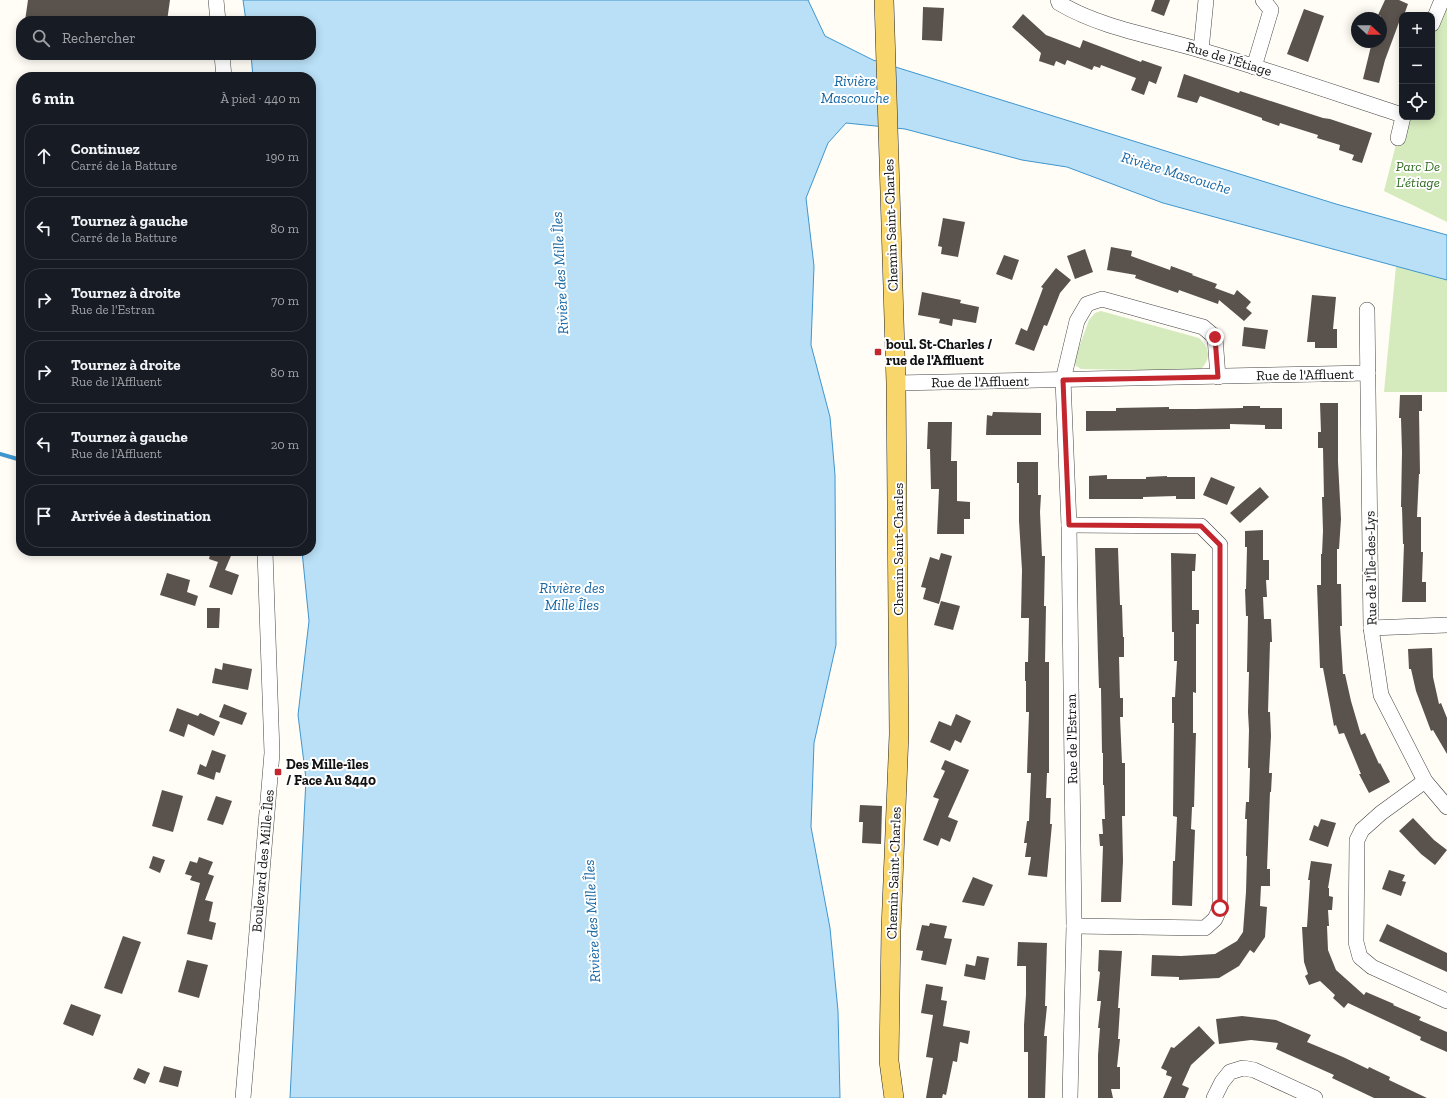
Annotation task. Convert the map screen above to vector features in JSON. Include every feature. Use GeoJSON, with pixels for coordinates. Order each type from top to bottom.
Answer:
{"type":"FeatureCollection","features":[{"type":"Feature","properties":{"kind":"main road","name":"Chemin Saint-Charles"},"geometry":{"type":"LineString","coordinates":[[884,0],[896,383],[899,734],[891,930],[889,1061],[894,1098]]}},
{"type":"Feature","properties":{"kind":"street"},"geometry":{"type":"LineString","coordinates":[[216,0],[218,16]]}},
{"type":"Feature","properties":{"kind":"street","name":"Rue de l'Étiage"},"geometry":{"type":"LineString","coordinates":[[1058,0],[1059,3],[1072,11],[1111,25],[1200,50],[1399,115]]}},
{"type":"Feature","properties":{"kind":"street"},"geometry":{"type":"LineString","coordinates":[[1200,50],[1206,0]]}},
{"type":"Feature","properties":{"kind":"street"},"geometry":{"type":"LineString","coordinates":[[1254,67],[1271,10],[1263,0]]}},
{"type":"Feature","properties":{"kind":"street"},"geometry":{"type":"LineString","coordinates":[[1435,17],[1442,0]]}},
{"type":"Feature","properties":{"kind":"street"},"geometry":{"type":"LineString","coordinates":[[222,60],[224,72]]}},
{"type":"Feature","properties":{"kind":"street"},"geometry":{"type":"LineString","coordinates":[[1398,138],[1401,120]]}},
{"type":"Feature","properties":{"kind":"street"},"geometry":{"type":"LineString","coordinates":[[1063,380],[1077,321],[1087,304],[1102,299],[1203,328],[1215,337],[1218,377]]}},
{"type":"Feature","properties":{"kind":"street","name":"Rue de l'Île-des-Lys"},"geometry":{"type":"LineString","coordinates":[[1367,310],[1372,628],[1381,695],[1425,781],[1447,807]]}},
{"type":"Feature","properties":{"kind":"street","name":"Rue de l'Affluent"},"geometry":{"type":"LineString","coordinates":[[896,383],[1368,373]]}},
{"type":"Feature","properties":{"kind":"street","name":"Rue de l'Estran"},"geometry":{"type":"LineString","coordinates":[[1063,380],[1069,525],[1074,926],[1070,1098]]}},
{"type":"Feature","properties":{"kind":"street"},"geometry":{"type":"LineString","coordinates":[[1069,525],[1201,526],[1220,545],[1220,908],[1215,919],[1205,928],[1074,926]]}},
{"type":"Feature","properties":{"kind":"street","name":"Boulevard des Mille-Îles"},"geometry":{"type":"LineString","coordinates":[[243,1098],[272,753],[265,556]]}},
{"type":"Feature","properties":{"kind":"street"},"geometry":{"type":"LineString","coordinates":[[1372,628],[1447,625]]}},
{"type":"Feature","properties":{"kind":"street"},"geometry":{"type":"LineString","coordinates":[[1425,781],[1381,812],[1362,830],[1358,840],[1356,942],[1360,957],[1372,967],[1447,1001]]}},
{"type":"Feature","properties":{"kind":"street"},"geometry":{"type":"LineString","coordinates":[[1214,1098],[1222,1082],[1230,1072],[1243,1068],[1254,1070],[1314,1098]]}},
{"type":"Feature","properties":{"kind":"green space","name":"Parc De L'étiage"},"geometry":{"type":"Polygon","coordinates":[[[1447,0],[1447,222],[1384,191],[1402,120],[1435,120],[1435,19],[1447,0]]]}},
{"type":"Feature","properties":{"kind":"green space"},"geometry":{"type":"Polygon","coordinates":[[[1396,266],[1447,280],[1447,392],[1384,392],[1396,266]]]}},
{"type":"Feature","properties":{"kind":"green space"},"geometry":{"type":"Polygon","coordinates":[[[1101,311],[1199,338],[1206,346],[1208,354],[1206,363],[1199,371],[1081,369],[1075,365],[1074,361],[1089,320],[1095,313],[1101,311]]]}},
{"type":"Feature","properties":{"kind":"water","name":"Rivière des Mille Îles"},"geometry":{"type":"Polygon","coordinates":[[[243,0],[808,0],[825,36],[873,60],[1336,204],[1447,235],[1447,280],[1163,203],[1067,167],[1022,160],[905,129],[846,123],[828,143],[806,198],[814,266],[811,345],[830,417],[835,475],[836,645],[814,743],[811,827],[830,928],[838,1011],[840,1098],[290,1098],[306,779],[298,715],[309,621],[302,556],[316,556],[316,72],[253,72],[251,60],[316,60],[316,16],[245,16],[243,0]]]}},
{"type":"Feature","properties":{"kind":"building"},"geometry":{"type":"Polygon","coordinates":[[[28,0],[170,0],[168,16],[26,16],[28,0]]]}},
{"type":"Feature","properties":{"kind":"building"},"geometry":{"type":"Polygon","coordinates":[[[1155,0],[1170,0],[1164,16],[1151,11],[1155,0]]]}},
{"type":"Feature","properties":{"kind":"building"},"geometry":{"type":"Polygon","coordinates":[[[1385,0],[1399,0],[1408,4],[1405,12],[1399,12],[1399,22],[1385,60],[1379,83],[1363,79],[1371,48],[1387,48],[1387,12],[1379,12],[1385,0]]]}},
{"type":"Feature","properties":{"kind":"building"},"geometry":{"type":"Polygon","coordinates":[[[923,7],[944,8],[942,41],[922,40],[923,7]]]}},
{"type":"Feature","properties":{"kind":"building"},"geometry":{"type":"Polygon","coordinates":[[[1304,9],[1324,16],[1308,62],[1287,54],[1304,9]]]}},
{"type":"Feature","properties":{"kind":"building"},"geometry":{"type":"Polygon","coordinates":[[[1023,14],[1046,35],[1080,48],[1083,40],[1141,62],[1142,60],[1162,67],[1156,84],[1149,81],[1144,95],[1131,90],[1136,78],[1101,65],[1100,68],[1094,66],[1092,70],[1067,60],[1065,65],[1056,61],[1054,66],[1039,61],[1041,53],[1012,27],[1023,14]]]}},
{"type":"Feature","properties":{"kind":"building"},"geometry":{"type":"Polygon","coordinates":[[[1184,74],[1239,93],[1240,91],[1372,133],[1362,163],[1352,160],[1354,155],[1339,150],[1340,145],[1317,138],[1318,135],[1280,123],[1279,126],[1262,120],[1262,118],[1200,96],[1197,103],[1177,97],[1184,74]]]}},
{"type":"Feature","properties":{"kind":"building"},"geometry":{"type":"Polygon","coordinates":[[[943,218],[965,222],[958,257],[941,254],[942,247],[938,246],[943,218]]]}},
{"type":"Feature","properties":{"kind":"building"},"geometry":{"type":"Polygon","coordinates":[[[1111,247],[1132,251],[1131,256],[1170,270],[1171,266],[1193,274],[1192,275],[1217,284],[1215,288],[1234,295],[1237,290],[1251,302],[1246,308],[1252,313],[1244,321],[1219,300],[1218,304],[1179,290],[1178,293],[1135,278],[1136,275],[1107,270],[1111,247]]]}},
{"type":"Feature","properties":{"kind":"building"},"geometry":{"type":"Polygon","coordinates":[[[1085,249],[1093,272],[1075,279],[1067,256],[1085,249]]]}},
{"type":"Feature","properties":{"kind":"building"},"geometry":{"type":"Polygon","coordinates":[[[1004,255],[1019,260],[1012,280],[996,274],[1004,255]]]}},
{"type":"Feature","properties":{"kind":"building"},"geometry":{"type":"Polygon","coordinates":[[[1056,268],[1071,280],[1060,293],[1047,326],[1044,325],[1034,351],[1015,344],[1021,328],[1027,331],[1043,288],[1041,287],[1056,268]]]}},
{"type":"Feature","properties":{"kind":"building"},"geometry":{"type":"Polygon","coordinates":[[[922,292],[961,300],[960,303],[979,307],[976,323],[953,319],[952,326],[939,323],[940,319],[918,315],[922,292]]]}},
{"type":"Feature","properties":{"kind":"building"},"geometry":{"type":"Polygon","coordinates":[[[1312,295],[1336,297],[1333,329],[1337,329],[1337,348],[1315,348],[1315,342],[1307,342],[1312,295]]]}},
{"type":"Feature","properties":{"kind":"building"},"geometry":{"type":"Polygon","coordinates":[[[1244,327],[1268,330],[1265,349],[1242,346],[1244,327]]]}},
{"type":"Feature","properties":{"kind":"building"},"geometry":{"type":"Polygon","coordinates":[[[1400,395],[1422,395],[1422,411],[1419,411],[1420,474],[1417,517],[1421,517],[1421,552],[1423,552],[1422,582],[1426,582],[1426,602],[1402,602],[1404,544],[1401,507],[1402,452],[1401,418],[1399,418],[1400,395]]]}},
{"type":"Feature","properties":{"kind":"building"},"geometry":{"type":"Polygon","coordinates":[[[1320,403],[1338,403],[1338,462],[1341,519],[1339,549],[1337,549],[1337,584],[1341,584],[1342,626],[1340,626],[1343,674],[1345,674],[1361,735],[1365,733],[1379,764],[1380,763],[1390,782],[1369,793],[1359,774],[1361,774],[1344,733],[1339,734],[1336,725],[1334,726],[1323,668],[1320,668],[1317,585],[1321,585],[1323,531],[1322,497],[1324,497],[1323,448],[1318,448],[1318,432],[1321,432],[1320,403]]]}},
{"type":"Feature","properties":{"kind":"building"},"geometry":{"type":"Polygon","coordinates":[[[1243,406],[1282,408],[1282,429],[1265,429],[1265,425],[1230,424],[1230,429],[1086,431],[1086,411],[1116,411],[1116,408],[1169,407],[1169,409],[1196,409],[1243,408],[1243,406]]]}},
{"type":"Feature","properties":{"kind":"building"},"geometry":{"type":"Polygon","coordinates":[[[993,412],[1041,413],[1041,435],[986,435],[987,415],[992,416],[993,412]]]}},
{"type":"Feature","properties":{"kind":"building"},"geometry":{"type":"Polygon","coordinates":[[[928,422],[952,422],[951,461],[957,461],[957,501],[970,502],[970,519],[964,519],[964,534],[937,534],[939,489],[931,489],[930,449],[927,449],[928,422]]]}},
{"type":"Feature","properties":{"kind":"building"},"geometry":{"type":"Polygon","coordinates":[[[1017,462],[1038,462],[1038,495],[1041,495],[1040,512],[1042,556],[1045,556],[1045,662],[1049,662],[1049,773],[1047,773],[1046,798],[1051,798],[1050,824],[1052,824],[1047,877],[1028,875],[1031,857],[1025,857],[1027,843],[1024,843],[1027,821],[1029,821],[1031,773],[1027,773],[1029,712],[1026,712],[1025,681],[1025,662],[1028,662],[1029,618],[1021,618],[1022,570],[1017,462]]]}},
{"type":"Feature","properties":{"kind":"building"},"geometry":{"type":"Polygon","coordinates":[[[1107,475],[1107,479],[1146,479],[1146,477],[1167,476],[1195,477],[1195,499],[1176,499],[1176,496],[1143,497],[1143,499],[1089,499],[1089,476],[1107,475]]]}},
{"type":"Feature","properties":{"kind":"building"},"geometry":{"type":"Polygon","coordinates":[[[1211,477],[1235,487],[1227,505],[1203,495],[1211,477]]]}},
{"type":"Feature","properties":{"kind":"building"},"geometry":{"type":"Polygon","coordinates":[[[1260,487],[1269,497],[1240,523],[1230,513],[1260,487]]]}},
{"type":"Feature","properties":{"kind":"building"},"geometry":{"type":"Polygon","coordinates":[[[1263,530],[1263,560],[1269,560],[1269,580],[1266,580],[1267,597],[1263,597],[1264,619],[1271,619],[1272,642],[1270,642],[1268,712],[1270,712],[1271,736],[1269,773],[1272,773],[1267,869],[1270,869],[1270,886],[1261,886],[1260,906],[1267,907],[1265,937],[1254,953],[1250,950],[1239,966],[1219,978],[1179,980],[1179,977],[1151,976],[1152,955],[1181,956],[1215,954],[1237,941],[1243,932],[1247,856],[1247,819],[1245,819],[1246,802],[1249,802],[1250,768],[1248,768],[1249,672],[1247,672],[1248,616],[1246,616],[1245,589],[1247,547],[1245,547],[1245,531],[1263,530]]]}},
{"type":"Feature","properties":{"kind":"building"},"geometry":{"type":"Polygon","coordinates":[[[1095,548],[1118,548],[1120,605],[1122,605],[1124,637],[1124,657],[1119,657],[1120,698],[1123,698],[1123,717],[1120,717],[1122,763],[1125,763],[1125,816],[1122,816],[1123,861],[1121,902],[1101,902],[1103,846],[1100,846],[1099,834],[1103,834],[1102,819],[1105,819],[1095,548]]]}},
{"type":"Feature","properties":{"kind":"building"},"geometry":{"type":"Polygon","coordinates":[[[941,553],[952,556],[939,604],[923,599],[926,588],[921,587],[930,557],[939,560],[941,553]]]}},
{"type":"Feature","properties":{"kind":"building"},"geometry":{"type":"Polygon","coordinates":[[[1171,553],[1196,554],[1195,571],[1192,571],[1192,610],[1199,610],[1199,624],[1196,624],[1196,693],[1193,692],[1193,733],[1196,733],[1194,807],[1192,807],[1191,829],[1195,830],[1192,906],[1172,905],[1173,861],[1175,861],[1177,817],[1173,816],[1174,723],[1172,723],[1172,697],[1175,697],[1177,661],[1174,661],[1174,632],[1172,632],[1171,553]]]}},
{"type":"Feature","properties":{"kind":"building"},"geometry":{"type":"Polygon","coordinates":[[[210,556],[231,556],[225,570],[239,575],[232,595],[209,587],[218,562],[209,559],[210,556]]]}},
{"type":"Feature","properties":{"kind":"building"},"geometry":{"type":"Polygon","coordinates":[[[167,573],[190,580],[187,592],[198,596],[195,606],[160,595],[167,573]]]}},
{"type":"Feature","properties":{"kind":"building"},"geometry":{"type":"Polygon","coordinates":[[[941,601],[960,606],[953,630],[934,625],[941,601]]]}},
{"type":"Feature","properties":{"kind":"building"},"geometry":{"type":"Polygon","coordinates":[[[207,608],[220,608],[219,628],[207,628],[207,608]]]}},
{"type":"Feature","properties":{"kind":"building"},"geometry":{"type":"Polygon","coordinates":[[[1432,648],[1433,677],[1439,704],[1441,703],[1447,718],[1447,754],[1433,730],[1431,731],[1416,691],[1411,669],[1409,669],[1408,649],[1432,648]]]}},
{"type":"Feature","properties":{"kind":"building"},"geometry":{"type":"Polygon","coordinates":[[[223,663],[252,669],[248,690],[212,683],[215,668],[222,670],[223,663]]]}},
{"type":"Feature","properties":{"kind":"building"},"geometry":{"type":"Polygon","coordinates":[[[224,704],[247,713],[242,725],[219,717],[224,704]]]}},
{"type":"Feature","properties":{"kind":"building"},"geometry":{"type":"Polygon","coordinates":[[[177,708],[198,716],[200,713],[220,722],[214,736],[188,724],[184,737],[169,731],[177,708]]]}},
{"type":"Feature","properties":{"kind":"building"},"geometry":{"type":"Polygon","coordinates":[[[956,714],[971,721],[961,743],[955,740],[950,751],[930,742],[939,721],[951,726],[956,714]]]}},
{"type":"Feature","properties":{"kind":"building"},"geometry":{"type":"Polygon","coordinates":[[[212,750],[226,755],[220,773],[216,772],[214,780],[197,774],[200,764],[206,767],[212,750]]]}},
{"type":"Feature","properties":{"kind":"building"},"geometry":{"type":"Polygon","coordinates":[[[945,760],[969,770],[948,817],[958,821],[950,842],[941,838],[938,846],[923,840],[939,799],[933,797],[945,771],[941,769],[945,760]]]}},
{"type":"Feature","properties":{"kind":"building"},"geometry":{"type":"Polygon","coordinates":[[[162,790],[183,796],[173,832],[152,826],[162,790]]]}},
{"type":"Feature","properties":{"kind":"building"},"geometry":{"type":"Polygon","coordinates":[[[216,796],[232,801],[223,825],[207,820],[216,796]]]}},
{"type":"Feature","properties":{"kind":"building"},"geometry":{"type":"Polygon","coordinates":[[[860,805],[882,806],[881,844],[862,843],[863,822],[859,822],[860,805]]]}},
{"type":"Feature","properties":{"kind":"building"},"geometry":{"type":"Polygon","coordinates":[[[1413,818],[1434,840],[1447,850],[1435,865],[1421,854],[1399,831],[1413,818]]]}},
{"type":"Feature","properties":{"kind":"building"},"geometry":{"type":"Polygon","coordinates":[[[1321,819],[1336,823],[1328,847],[1309,840],[1314,825],[1318,827],[1321,819]]]}},
{"type":"Feature","properties":{"kind":"building"},"geometry":{"type":"Polygon","coordinates":[[[153,856],[165,860],[160,873],[149,868],[153,856]]]}},
{"type":"Feature","properties":{"kind":"building"},"geometry":{"type":"Polygon","coordinates":[[[199,857],[213,862],[208,874],[214,876],[205,900],[213,902],[209,921],[216,923],[212,940],[187,934],[200,883],[190,880],[192,876],[185,874],[190,861],[197,863],[199,857]]]}},
{"type":"Feature","properties":{"kind":"building"},"geometry":{"type":"Polygon","coordinates":[[[1311,861],[1332,864],[1328,888],[1329,896],[1333,897],[1332,910],[1328,910],[1329,926],[1327,926],[1328,950],[1336,970],[1364,995],[1366,992],[1394,1004],[1393,1005],[1421,1017],[1419,1020],[1447,1032],[1447,1052],[1420,1040],[1421,1037],[1348,1003],[1344,1008],[1333,998],[1335,995],[1320,981],[1309,985],[1305,976],[1308,974],[1304,962],[1302,927],[1307,927],[1310,880],[1308,880],[1311,861]]]}},
{"type":"Feature","properties":{"kind":"building"},"geometry":{"type":"Polygon","coordinates":[[[1389,870],[1405,875],[1402,881],[1406,882],[1401,896],[1382,889],[1389,870]]]}},
{"type":"Feature","properties":{"kind":"building"},"geometry":{"type":"Polygon","coordinates":[[[973,877],[993,885],[984,906],[962,902],[973,877]]]}},
{"type":"Feature","properties":{"kind":"building"},"geometry":{"type":"Polygon","coordinates":[[[930,923],[947,926],[944,938],[952,939],[946,965],[921,960],[923,951],[916,950],[922,925],[929,926],[930,923]]]}},
{"type":"Feature","properties":{"kind":"building"},"geometry":{"type":"Polygon","coordinates":[[[1387,924],[1447,953],[1447,972],[1379,941],[1387,924]]]}},
{"type":"Feature","properties":{"kind":"building"},"geometry":{"type":"Polygon","coordinates":[[[123,936],[141,942],[122,994],[104,988],[123,936]]]}},
{"type":"Feature","properties":{"kind":"building"},"geometry":{"type":"Polygon","coordinates":[[[1018,942],[1047,943],[1045,1006],[1047,1006],[1044,1036],[1047,1036],[1045,1098],[1028,1098],[1028,1052],[1024,1052],[1026,966],[1017,966],[1018,942]]]}},
{"type":"Feature","properties":{"kind":"building"},"geometry":{"type":"Polygon","coordinates":[[[1099,950],[1122,951],[1118,1008],[1120,1008],[1118,1039],[1120,1039],[1117,1067],[1120,1067],[1120,1089],[1111,1089],[1113,1098],[1098,1098],[1098,1055],[1100,1028],[1098,1028],[1101,1001],[1097,1001],[1100,972],[1098,971],[1099,950]]]}},
{"type":"Feature","properties":{"kind":"building"},"geometry":{"type":"Polygon","coordinates":[[[977,956],[989,958],[985,980],[964,976],[966,964],[975,966],[977,956]]]}},
{"type":"Feature","properties":{"kind":"building"},"geometry":{"type":"Polygon","coordinates":[[[187,960],[208,965],[199,998],[178,992],[187,960]]]}},
{"type":"Feature","properties":{"kind":"building"},"geometry":{"type":"Polygon","coordinates":[[[926,984],[943,987],[941,1000],[947,1001],[943,1026],[970,1031],[968,1044],[960,1042],[957,1062],[953,1061],[946,1095],[943,1094],[942,1098],[926,1098],[933,1058],[926,1057],[933,1015],[921,1013],[926,984]]]}},
{"type":"Feature","properties":{"kind":"building"},"geometry":{"type":"Polygon","coordinates":[[[71,1004],[101,1015],[93,1036],[63,1024],[71,1004]]]}},
{"type":"Feature","properties":{"kind":"building"},"geometry":{"type":"Polygon","coordinates":[[[1242,1016],[1276,1020],[1311,1035],[1307,1042],[1368,1069],[1369,1067],[1390,1077],[1389,1080],[1427,1098],[1374,1098],[1332,1078],[1334,1075],[1276,1049],[1278,1043],[1251,1040],[1219,1044],[1216,1019],[1242,1016]]]}},
{"type":"Feature","properties":{"kind":"building"},"geometry":{"type":"Polygon","coordinates":[[[1199,1026],[1215,1043],[1191,1065],[1182,1085],[1189,1088],[1185,1098],[1163,1098],[1172,1077],[1166,1075],[1167,1071],[1161,1068],[1171,1047],[1174,1048],[1199,1026]]]}},
{"type":"Feature","properties":{"kind":"building"},"geometry":{"type":"Polygon","coordinates":[[[164,1066],[182,1071],[178,1087],[159,1082],[164,1066]]]}},
{"type":"Feature","properties":{"kind":"building"},"geometry":{"type":"Polygon","coordinates":[[[138,1068],[150,1073],[145,1084],[133,1079],[138,1068]]]}},
{"type":"Feature","properties":{"kind":"waterway"},"geometry":{"type":"LineString","coordinates":[[0,454],[16,459]]}},
{"type":"Feature","properties":{"kind":"place","name":"boul. St-Charles / rue de l'Affluent"},"geometry":{"type":"Point","coordinates":[878,352]}},
{"type":"Feature","properties":{"kind":"place","name":"Des Mille-îles / Face Au 8440"},"geometry":{"type":"Point","coordinates":[278,772]}},
{"type":"Feature","properties":{"kind":"route"},"geometry":{"type":"LineString","coordinates":[[1215,337],[1218,377],[1063,380],[1069,525],[1201,526],[1220,545],[1220,908]]}},
{"type":"Feature","properties":{"kind":"water label","name":"Rivière Mascouche"},"geometry":{"type":"Point","coordinates":[855,90]}},
{"type":"Feature","properties":{"kind":"water label","name":"Rivière Mascouche"},"geometry":{"type":"Point","coordinates":[1176,173]}}]}
